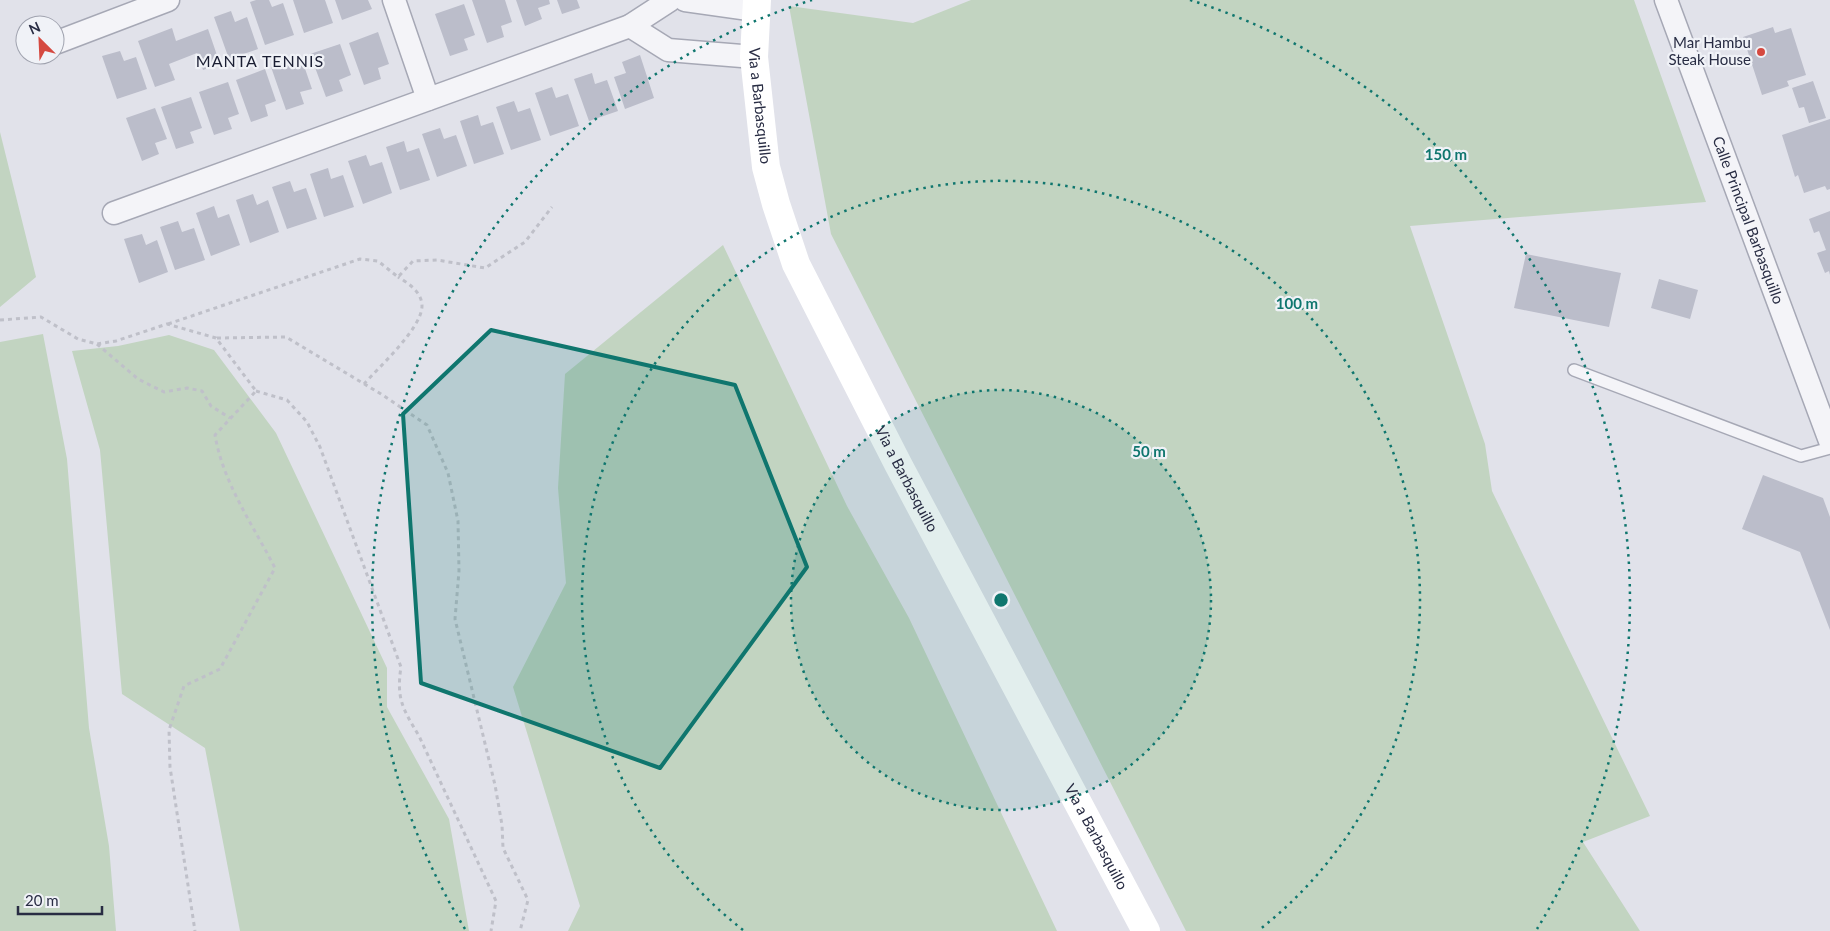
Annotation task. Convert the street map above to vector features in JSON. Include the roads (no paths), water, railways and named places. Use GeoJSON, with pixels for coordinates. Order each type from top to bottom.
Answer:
{"type":"FeatureCollection","features":[{"type":"Feature","properties":{"kind":"main road","name":"Via a Barbasquillo"},"geometry":{"type":"LineString","coordinates":[[757,5],[754,57],[766,168],[796,264],[898,464],[1146,931]]}},
{"type":"Feature","properties":{"kind":"street"},"geometry":{"type":"LineString","coordinates":[[65,38],[168,0]]}},
{"type":"Feature","properties":{"kind":"street"},"geometry":{"type":"LineString","coordinates":[[394,0],[428,99]]}},
{"type":"Feature","properties":{"kind":"street"},"geometry":{"type":"LineString","coordinates":[[114,213],[630,26],[670,0]]}},
{"type":"Feature","properties":{"kind":"street"},"geometry":{"type":"LineString","coordinates":[[685,0],[757,5]]}},
{"type":"Feature","properties":{"kind":"street","name":"Calle Principal Barbasquillo"},"geometry":{"type":"LineString","coordinates":[[1666,0],[1830,441]]}},
{"type":"Feature","properties":{"kind":"street"},"geometry":{"type":"LineString","coordinates":[[630,26],[668,50],[754,57]]}},
{"type":"Feature","properties":{"kind":"lane"},"geometry":{"type":"LineString","coordinates":[[1574,370],[1801,456],[1830,448]]}},
{"type":"Feature","properties":{"kind":"place","name":"Mar Hambu Steak House"},"geometry":{"type":"Point","coordinates":[1761,52]}},
{"type":"Feature","properties":{"kind":"district","name":"MANTA TENNIS"},"geometry":{"type":"Point","coordinates":[260,61]}}]}
